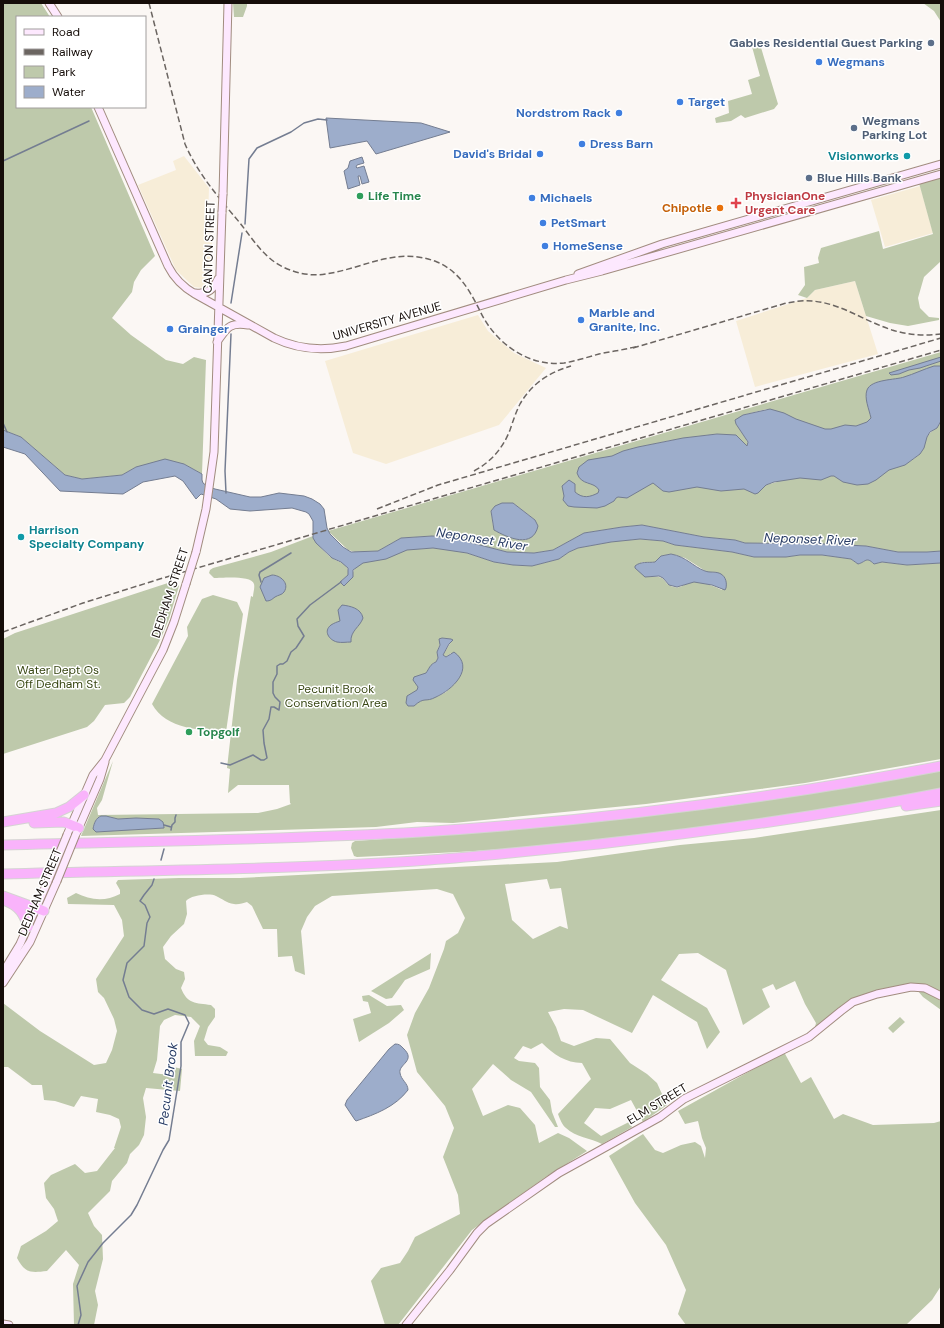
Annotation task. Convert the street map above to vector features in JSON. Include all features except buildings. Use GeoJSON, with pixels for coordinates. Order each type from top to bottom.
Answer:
{"type":"FeatureCollection","features":[{"type":"Feature","properties":{"kind":"highway"},"geometry":{"type":"LineString","coordinates":[[3,844],[344,835],[523,824],[643,812],[750,798],[941,766]]}},
{"type":"Feature","properties":{"kind":"highway"},"geometry":{"type":"LineString","coordinates":[[3,874],[245,868],[430,860],[530,852],[768,823],[941,793]]}},
{"type":"Feature","properties":{"kind":"highway"},"geometry":{"type":"LineString","coordinates":[[3,822],[56,814],[70,807],[84,795]]}},
{"type":"Feature","properties":{"kind":"highway"},"geometry":{"type":"LineString","coordinates":[[768,823],[796,823],[941,801]]}},
{"type":"Feature","properties":{"kind":"highway"},"geometry":{"type":"LineString","coordinates":[[3,826],[59,821],[76,829]]}},
{"type":"Feature","properties":{"kind":"highway"},"geometry":{"type":"LineString","coordinates":[[3,896],[40,909]]}},
{"type":"Feature","properties":{"kind":"highway"},"geometry":{"type":"LineString","coordinates":[[3,900],[13,904],[20,910],[28,927]]}},
{"type":"Feature","properties":{"kind":"main road"},"geometry":{"type":"LineString","coordinates":[[50,3],[57,16]]}},
{"type":"Feature","properties":{"kind":"main road","name":"CANTON STREET"},"geometry":{"type":"LineString","coordinates":[[209,492],[214,438],[228,3]]}},
{"type":"Feature","properties":{"kind":"main road","name":"UNIVERSITY AVENUE"},"geometry":{"type":"LineString","coordinates":[[98,108],[170,270],[178,282],[191,292],[278,339],[303,347],[318,349],[336,348],[566,280],[941,174]]}},
{"type":"Feature","properties":{"kind":"main road","name":"UNIVERSITY AVENUE"},"geometry":{"type":"LineString","coordinates":[[566,280],[591,269],[658,245],[941,164]]}},
{"type":"Feature","properties":{"kind":"main road"},"geometry":{"type":"LineString","coordinates":[[191,292],[201,294],[209,291],[216,285],[219,277]]}},
{"type":"Feature","properties":{"kind":"main road"},"geometry":{"type":"LineString","coordinates":[[217,342],[226,329],[232,325],[241,324],[252,326]]}},
{"type":"Feature","properties":{"kind":"main road","name":"DEDHAM STREET"},"geometry":{"type":"LineString","coordinates":[[3,972],[20,944],[28,927],[57,881],[76,829],[101,776],[105,760],[163,650],[174,622],[196,552],[209,492]]}},
{"type":"Feature","properties":{"kind":"main road","name":"DEDHAM STREET"},"geometry":{"type":"LineString","coordinates":[[3,983],[28,946],[48,881],[67,835],[76,829],[84,795],[96,770],[105,760]]}},
{"type":"Feature","properties":{"kind":"main road","name":"ELM STREET"},"geometry":{"type":"LineString","coordinates":[[406,1325],[450,1270],[477,1233],[486,1224],[559,1173],[660,1117],[684,1099],[809,1037],[853,1002],[877,994],[911,987],[925,988],[941,996]]}},
{"type":"Feature","properties":{"kind":"main road"},"geometry":{"type":"LineString","coordinates":[[3,1324],[9,1325]]}},
{"type":"Feature","properties":{"kind":"shaded area"},"geometry":{"type":"Polygon","coordinates":[[[184,156],[209,188],[208,218],[213,224],[210,283],[202,288],[194,287],[176,270],[138,185],[176,170],[173,161],[184,156]]]}},
{"type":"Feature","properties":{"kind":"shaded area"},"geometry":{"type":"Polygon","coordinates":[[[920,186],[933,233],[885,247],[871,200],[920,186]]]}},
{"type":"Feature","properties":{"kind":"shaded area"},"geometry":{"type":"Polygon","coordinates":[[[855,281],[878,354],[755,387],[736,321],[807,298],[815,290],[855,281]]]}},
{"type":"Feature","properties":{"kind":"shaded area"},"geometry":{"type":"Polygon","coordinates":[[[478,315],[488,331],[514,353],[546,368],[499,425],[386,464],[353,453],[325,361],[478,315]]]}},
{"type":"Feature","properties":{"kind":"green space"},"geometry":{"type":"Polygon","coordinates":[[[3,3],[41,3],[49,16],[16,16],[16,108],[91,108],[155,256],[141,270],[134,282],[132,292],[112,318],[131,335],[166,360],[183,364],[194,357],[206,360],[202,474],[184,464],[136,467],[122,475],[82,479],[65,475],[21,437],[3,430],[3,3]]]}},
{"type":"Feature","properties":{"kind":"green space"},"geometry":{"type":"Polygon","coordinates":[[[233,3],[247,3],[243,17],[234,17],[233,3]]]}},
{"type":"Feature","properties":{"kind":"green space"},"geometry":{"type":"Polygon","coordinates":[[[923,3],[941,3],[941,22],[934,11],[923,3]]]}},
{"type":"Feature","properties":{"kind":"green space"},"geometry":{"type":"Polygon","coordinates":[[[759,41],[778,104],[774,109],[745,118],[741,115],[731,121],[716,123],[715,118],[729,113],[728,101],[752,94],[748,80],[760,76],[751,43],[759,41]]]}},
{"type":"Feature","properties":{"kind":"green space"},"geometry":{"type":"Polygon","coordinates":[[[941,177],[941,261],[924,277],[918,298],[920,308],[929,317],[939,318],[939,320],[908,326],[890,323],[866,316],[855,281],[815,290],[807,298],[798,295],[805,285],[804,267],[819,263],[818,258],[821,248],[879,231],[883,249],[933,234],[919,183],[941,177]]]}},
{"type":"Feature","properties":{"kind":"green space"},"geometry":{"type":"Polygon","coordinates":[[[941,352],[941,401],[895,468],[911,461],[921,453],[925,440],[941,421],[941,551],[898,552],[866,546],[745,543],[735,540],[704,537],[642,525],[584,533],[553,550],[534,553],[507,552],[449,537],[432,536],[401,538],[378,551],[355,552],[348,550],[328,531],[941,352]],[[767,409],[743,415],[736,424],[746,439],[748,444],[747,446],[743,442],[717,434],[667,441],[623,451],[766,485],[777,482],[824,434],[767,409]],[[508,503],[491,511],[493,525],[516,539],[526,540],[535,520],[513,503],[508,503]]]}},
{"type":"Feature","properties":{"kind":"green space","name":"Pecunit Brook Conservation Area"},"geometry":{"type":"Polygon","coordinates":[[[313,536],[327,554],[346,566],[348,575],[340,582],[343,585],[351,577],[358,560],[402,546],[418,549],[448,549],[467,553],[494,562],[532,566],[559,559],[578,548],[615,541],[640,539],[663,541],[675,545],[732,552],[754,557],[822,555],[851,559],[856,563],[863,562],[867,559],[874,564],[881,562],[907,565],[941,563],[941,759],[805,783],[646,804],[453,823],[417,822],[376,827],[81,836],[113,761],[102,800],[97,808],[98,815],[258,813],[291,804],[289,785],[238,785],[228,793],[230,769],[227,768],[237,680],[251,596],[253,597],[254,584],[252,581],[243,578],[214,578],[209,573],[213,568],[271,552],[313,536]],[[671,554],[661,556],[655,562],[641,562],[650,577],[663,578],[667,584],[674,587],[699,582],[722,590],[716,572],[707,572],[685,558],[671,554]],[[442,638],[437,652],[438,658],[436,662],[433,663],[437,697],[446,692],[458,679],[451,653],[446,657],[443,655],[451,642],[451,639],[442,638]],[[106,816],[99,817],[93,827],[96,832],[163,828],[159,819],[118,819],[106,816]]]}},
{"type":"Feature","properties":{"kind":"green space","name":"Water Dept Os Off Dedham St."},"geometry":{"type":"Polygon","coordinates":[[[174,581],[179,586],[169,619],[161,638],[130,697],[124,703],[105,705],[94,721],[87,727],[3,754],[3,639],[15,633],[174,581]]]}},
{"type":"Feature","properties":{"kind":"green space"},"geometry":{"type":"Polygon","coordinates":[[[213,595],[237,602],[243,614],[226,732],[196,729],[175,724],[158,713],[152,704],[188,636],[187,627],[202,599],[213,595]]]}},
{"type":"Feature","properties":{"kind":"green space"},"geometry":{"type":"Polygon","coordinates":[[[941,771],[941,790],[795,815],[697,829],[502,849],[357,857],[354,856],[351,848],[352,843],[355,841],[546,827],[711,808],[803,795],[941,771]]]}},
{"type":"Feature","properties":{"kind":"green space"},"geometry":{"type":"Polygon","coordinates":[[[941,810],[941,1010],[923,997],[912,984],[892,987],[861,995],[843,1005],[814,1031],[816,1023],[805,1004],[795,981],[776,990],[773,984],[762,989],[770,1007],[743,1025],[726,970],[698,953],[679,954],[661,980],[707,1008],[720,1032],[707,1049],[697,1022],[653,995],[632,1033],[583,1010],[564,1009],[548,1012],[561,1041],[574,1046],[596,1038],[610,1039],[630,1063],[647,1074],[657,1083],[667,1105],[643,1122],[631,1100],[610,1109],[595,1108],[584,1123],[601,1136],[629,1122],[632,1127],[602,1144],[570,1131],[563,1125],[558,1114],[591,1079],[582,1063],[565,1060],[542,1043],[531,1049],[523,1046],[514,1058],[519,1061],[535,1063],[539,1068],[540,1087],[550,1100],[552,1112],[558,1127],[555,1127],[531,1092],[511,1080],[493,1064],[472,1089],[483,1116],[508,1105],[520,1108],[535,1125],[539,1143],[558,1133],[569,1138],[587,1151],[544,1178],[472,1230],[398,1325],[385,1325],[371,1281],[381,1268],[400,1263],[415,1237],[460,1214],[458,1195],[443,1157],[454,1128],[445,1106],[417,1072],[407,1035],[415,1013],[429,988],[446,941],[458,933],[465,918],[453,894],[437,889],[332,896],[315,906],[307,917],[301,931],[305,975],[295,971],[292,956],[278,957],[277,929],[263,929],[252,906],[247,902],[240,904],[229,903],[213,895],[192,897],[186,901],[187,914],[184,924],[171,936],[163,947],[165,959],[176,969],[184,972],[185,979],[181,988],[189,1000],[201,1004],[211,1005],[215,1009],[215,1017],[208,1027],[204,1040],[208,1045],[220,1047],[228,1052],[226,1056],[195,1056],[194,1041],[200,1026],[191,1017],[175,1015],[164,1020],[160,1026],[157,1060],[153,1073],[169,1075],[174,1067],[182,1069],[180,1091],[146,1088],[143,1098],[146,1117],[144,1135],[139,1145],[130,1154],[127,1163],[112,1181],[110,1191],[88,1213],[94,1226],[102,1235],[103,1259],[95,1291],[98,1305],[94,1325],[74,1325],[73,1284],[79,1265],[66,1250],[47,1271],[29,1271],[23,1267],[17,1258],[21,1246],[46,1231],[58,1221],[54,1209],[46,1198],[44,1183],[51,1175],[75,1164],[85,1173],[97,1171],[115,1148],[121,1127],[119,1119],[110,1115],[96,1112],[98,1099],[81,1096],[74,1107],[55,1101],[44,1100],[42,1085],[32,1085],[8,1067],[3,1067],[3,1003],[40,1031],[94,1065],[106,1063],[112,1050],[117,1031],[114,1019],[104,998],[98,992],[96,979],[124,936],[122,920],[114,905],[68,904],[67,898],[76,893],[92,899],[114,897],[120,894],[120,890],[116,883],[118,880],[240,878],[557,862],[680,845],[754,838],[941,810]],[[547,879],[505,884],[512,920],[533,939],[560,926],[568,929],[561,888],[550,889],[547,879]]]}},
{"type":"Feature","properties":{"kind":"green space"},"geometry":{"type":"Polygon","coordinates":[[[431,953],[430,969],[405,980],[392,998],[386,999],[371,991],[431,953]]]}},
{"type":"Feature","properties":{"kind":"green space"},"geometry":{"type":"Polygon","coordinates":[[[369,995],[387,1006],[401,1005],[404,1010],[389,1023],[359,1042],[353,1019],[371,1013],[368,1002],[363,1001],[362,996],[369,995]]]}},
{"type":"Feature","properties":{"kind":"green space"},"geometry":{"type":"Polygon","coordinates":[[[900,1017],[905,1022],[893,1033],[888,1028],[900,1017]]]}},
{"type":"Feature","properties":{"kind":"green space"},"geometry":{"type":"Polygon","coordinates":[[[784,1052],[801,1083],[811,1077],[834,1119],[843,1114],[873,1125],[934,1123],[941,1121],[941,1286],[932,1300],[906,1325],[686,1325],[678,1314],[686,1290],[666,1245],[635,1203],[609,1156],[643,1134],[655,1150],[663,1153],[681,1145],[695,1142],[701,1146],[705,1158],[706,1148],[698,1121],[685,1124],[678,1111],[784,1052]]]}},
{"type":"Feature","properties":{"kind":"water"},"geometry":{"type":"Polygon","coordinates":[[[326,118],[421,123],[450,132],[376,154],[367,141],[330,148],[326,118]]]}},
{"type":"Feature","properties":{"kind":"water"},"geometry":{"type":"Polygon","coordinates":[[[362,157],[364,163],[357,165],[356,167],[364,166],[369,182],[362,184],[360,176],[358,176],[360,185],[348,189],[344,171],[348,168],[350,161],[362,157]]]}},
{"type":"Feature","properties":{"kind":"water"},"geometry":{"type":"Polygon","coordinates":[[[941,357],[941,361],[920,368],[899,374],[891,375],[889,373],[941,357]]]}},
{"type":"Feature","properties":{"kind":"water"},"geometry":{"type":"Polygon","coordinates":[[[934,366],[941,366],[941,421],[937,428],[930,432],[920,454],[905,465],[889,470],[868,484],[857,485],[843,482],[834,476],[821,480],[800,478],[774,482],[766,485],[755,494],[744,489],[721,491],[697,487],[669,492],[663,491],[653,483],[627,498],[618,497],[605,506],[597,508],[568,506],[563,500],[564,496],[562,486],[569,480],[575,484],[575,492],[581,496],[589,496],[598,493],[599,490],[597,487],[581,480],[577,473],[579,467],[588,460],[612,456],[638,447],[683,438],[717,434],[736,435],[747,446],[748,442],[735,420],[743,415],[770,409],[825,429],[845,425],[856,426],[867,422],[871,418],[866,396],[869,386],[878,382],[904,377],[934,366]]]}},
{"type":"Feature","properties":{"kind":"water"},"geometry":{"type":"Polygon","coordinates":[[[3,430],[21,437],[65,475],[82,479],[122,475],[136,467],[165,459],[184,464],[202,474],[203,483],[215,489],[250,497],[261,497],[279,493],[304,496],[320,504],[324,509],[327,528],[330,534],[343,547],[351,552],[378,551],[401,538],[432,536],[449,537],[507,552],[534,553],[553,550],[584,533],[642,525],[704,537],[735,540],[745,543],[866,546],[898,552],[941,551],[941,563],[907,565],[882,562],[874,564],[869,560],[866,560],[858,564],[851,559],[822,555],[754,557],[732,552],[675,545],[663,541],[640,539],[578,548],[559,559],[532,566],[494,562],[467,553],[433,548],[407,550],[386,559],[363,563],[353,570],[353,577],[344,586],[340,582],[348,575],[348,568],[341,562],[332,558],[316,543],[313,538],[313,521],[306,512],[292,508],[250,511],[230,509],[216,499],[201,494],[196,499],[183,481],[175,476],[143,482],[123,494],[60,491],[25,454],[3,447],[3,430]]]}},
{"type":"Feature","properties":{"kind":"water"},"geometry":{"type":"Polygon","coordinates":[[[502,503],[513,503],[535,520],[538,526],[535,533],[531,537],[519,540],[494,530],[491,511],[495,506],[502,503]]]}},
{"type":"Feature","properties":{"kind":"water"},"geometry":{"type":"Polygon","coordinates":[[[671,554],[685,559],[696,567],[705,571],[721,574],[726,580],[725,590],[712,585],[694,582],[677,587],[669,585],[659,576],[645,577],[635,568],[635,566],[640,563],[655,562],[661,556],[671,554]]]}},
{"type":"Feature","properties":{"kind":"water"},"geometry":{"type":"Polygon","coordinates":[[[272,575],[278,576],[283,580],[286,589],[282,594],[266,601],[260,587],[264,578],[272,575]]]}},
{"type":"Feature","properties":{"kind":"water"},"geometry":{"type":"Polygon","coordinates":[[[342,605],[358,610],[363,618],[352,635],[351,642],[334,641],[329,637],[327,632],[331,625],[340,621],[338,610],[342,605]]]}},
{"type":"Feature","properties":{"kind":"water"},"geometry":{"type":"Polygon","coordinates":[[[442,638],[453,640],[443,655],[446,657],[454,652],[460,658],[463,665],[459,678],[455,684],[442,694],[429,700],[423,700],[414,706],[408,706],[406,703],[407,696],[417,690],[418,687],[413,680],[414,677],[426,673],[431,665],[436,662],[438,658],[437,652],[440,645],[439,639],[442,638]]]}},
{"type":"Feature","properties":{"kind":"water"},"geometry":{"type":"Polygon","coordinates":[[[101,816],[118,819],[159,819],[163,822],[164,828],[96,832],[93,829],[94,825],[97,819],[101,816]]]}},
{"type":"Feature","properties":{"kind":"water"},"geometry":{"type":"Polygon","coordinates":[[[395,1044],[401,1046],[407,1052],[408,1059],[400,1070],[400,1073],[407,1085],[408,1090],[397,1101],[378,1113],[356,1121],[345,1105],[347,1100],[389,1049],[395,1044]]]}},
{"type":"Feature","properties":{"kind":"waterway"},"geometry":{"type":"LineString","coordinates":[[245,224],[249,159],[257,148],[291,132],[304,123],[318,119],[327,120]]}},
{"type":"Feature","properties":{"kind":"waterway"},"geometry":{"type":"LineString","coordinates":[[3,161],[89,121]]}},
{"type":"Feature","properties":{"kind":"waterway"},"geometry":{"type":"LineString","coordinates":[[231,303],[242,233]]}},
{"type":"Feature","properties":{"kind":"waterway"},"geometry":{"type":"LineString","coordinates":[[226,493],[225,471],[231,334]]}},
{"type":"Feature","properties":{"kind":"waterway"},"geometry":{"type":"LineString","coordinates":[[3,423],[7,432]]}},
{"type":"Feature","properties":{"kind":"waterway"},"geometry":{"type":"LineString","coordinates":[[261,582],[259,575],[260,572],[291,553]]}},
{"type":"Feature","properties":{"kind":"waterway","name":"Pecunit Brook"},"geometry":{"type":"LineString","coordinates":[[221,763],[230,765],[253,755],[261,760],[267,758],[263,730],[269,719],[271,707],[279,710],[280,702],[273,693],[273,682],[277,674],[277,666],[287,661],[291,652],[296,648],[304,636],[298,626],[297,619],[310,605],[341,582]]}},
{"type":"Feature","properties":{"kind":"waterway","name":"Pecunit Brook"},"geometry":{"type":"LineString","coordinates":[[171,830],[172,825],[175,822],[176,815]]}},
{"type":"Feature","properties":{"kind":"waterway"},"geometry":{"type":"LineString","coordinates":[[164,825],[171,827]]}},
{"type":"Feature","properties":{"kind":"waterway","name":"Pecunit Brook"},"geometry":{"type":"LineString","coordinates":[[161,860],[164,849]]}},
{"type":"Feature","properties":{"kind":"waterway","name":"Pecunit Brook"},"geometry":{"type":"LineString","coordinates":[[78,1325],[81,1315],[77,1286],[88,1262],[103,1243],[131,1215],[169,1140],[181,1066],[181,1042],[189,1023],[185,1015],[168,1009],[154,1014],[142,1010],[129,997],[123,980],[127,963],[144,946],[147,923],[150,917],[145,905],[140,901],[152,885],[154,879]]}},
{"type":"Feature","properties":{"kind":"railway"},"geometry":{"type":"LineString","coordinates":[[149,3],[185,144],[190,155],[217,195],[252,239],[261,250],[276,263],[287,269],[300,273],[320,275],[395,257],[408,256],[422,258],[437,262],[458,276],[468,289],[486,323],[494,333],[504,343],[526,357],[538,361],[564,363],[638,346]]}},
{"type":"Feature","properties":{"kind":"railway"},"geometry":{"type":"LineString","coordinates":[[633,348],[783,304],[799,301],[814,301],[840,308],[898,332],[916,335],[941,334]]}},
{"type":"Feature","properties":{"kind":"railway"},"geometry":{"type":"LineString","coordinates":[[377,509],[438,485],[941,338]]}},
{"type":"Feature","properties":{"kind":"railway"},"geometry":{"type":"LineString","coordinates":[[3,632],[83,603],[163,578],[941,350]]}},
{"type":"Feature","properties":{"kind":"railway"},"geometry":{"type":"LineString","coordinates":[[474,471],[491,459],[500,449],[507,437],[520,404],[530,390],[542,379],[563,368],[571,366]]}},
{"type":"Feature","properties":{"kind":"place","name":"Gables Residential Guest Parking"},"geometry":{"type":"Point","coordinates":[931,43]}},
{"type":"Feature","properties":{"kind":"place","name":"Wegmans"},"geometry":{"type":"Point","coordinates":[819,62]}},
{"type":"Feature","properties":{"kind":"place","name":"Target"},"geometry":{"type":"Point","coordinates":[680,102]}},
{"type":"Feature","properties":{"kind":"place","name":"Nordstrom Rack"},"geometry":{"type":"Point","coordinates":[619,113]}},
{"type":"Feature","properties":{"kind":"place","name":"Wegmans Parking Lot"},"geometry":{"type":"Point","coordinates":[854,128]}},
{"type":"Feature","properties":{"kind":"place","name":"Dress Barn"},"geometry":{"type":"Point","coordinates":[582,144]}},
{"type":"Feature","properties":{"kind":"place","name":"David's Bridal"},"geometry":{"type":"Point","coordinates":[540,154]}},
{"type":"Feature","properties":{"kind":"place","name":"Visionworks"},"geometry":{"type":"Point","coordinates":[907,156]}},
{"type":"Feature","properties":{"kind":"place","name":"Blue Hills Bank"},"geometry":{"type":"Point","coordinates":[809,178]}},
{"type":"Feature","properties":{"kind":"place","name":"Life Time"},"geometry":{"type":"Point","coordinates":[360,196]}},
{"type":"Feature","properties":{"kind":"place","name":"Michaels"},"geometry":{"type":"Point","coordinates":[532,198]}},
{"type":"Feature","properties":{"kind":"place","name":"PhysicianOne Urgent Care"},"geometry":{"type":"Point","coordinates":[736,203]}},
{"type":"Feature","properties":{"kind":"place","name":"Chipotle"},"geometry":{"type":"Point","coordinates":[720,208]}},
{"type":"Feature","properties":{"kind":"place","name":"PetSmart"},"geometry":{"type":"Point","coordinates":[543,223]}},
{"type":"Feature","properties":{"kind":"place","name":"HomeSense"},"geometry":{"type":"Point","coordinates":[545,246]}},
{"type":"Feature","properties":{"kind":"place","name":"Marble and Granite, Inc."},"geometry":{"type":"Point","coordinates":[581,320]}},
{"type":"Feature","properties":{"kind":"place","name":"Grainger"},"geometry":{"type":"Point","coordinates":[170,329]}},
{"type":"Feature","properties":{"kind":"place","name":"Harrison Specialty Company"},"geometry":{"type":"Point","coordinates":[21,537]}},
{"type":"Feature","properties":{"kind":"place","name":"Topgolf"},"geometry":{"type":"Point","coordinates":[189,732]}},
{"type":"Feature","properties":{"kind":"water label","name":"Neponset River"},"geometry":{"type":"Point","coordinates":[482,539]}},
{"type":"Feature","properties":{"kind":"water label","name":"Neponset River"},"geometry":{"type":"Point","coordinates":[810,539]}}]}
